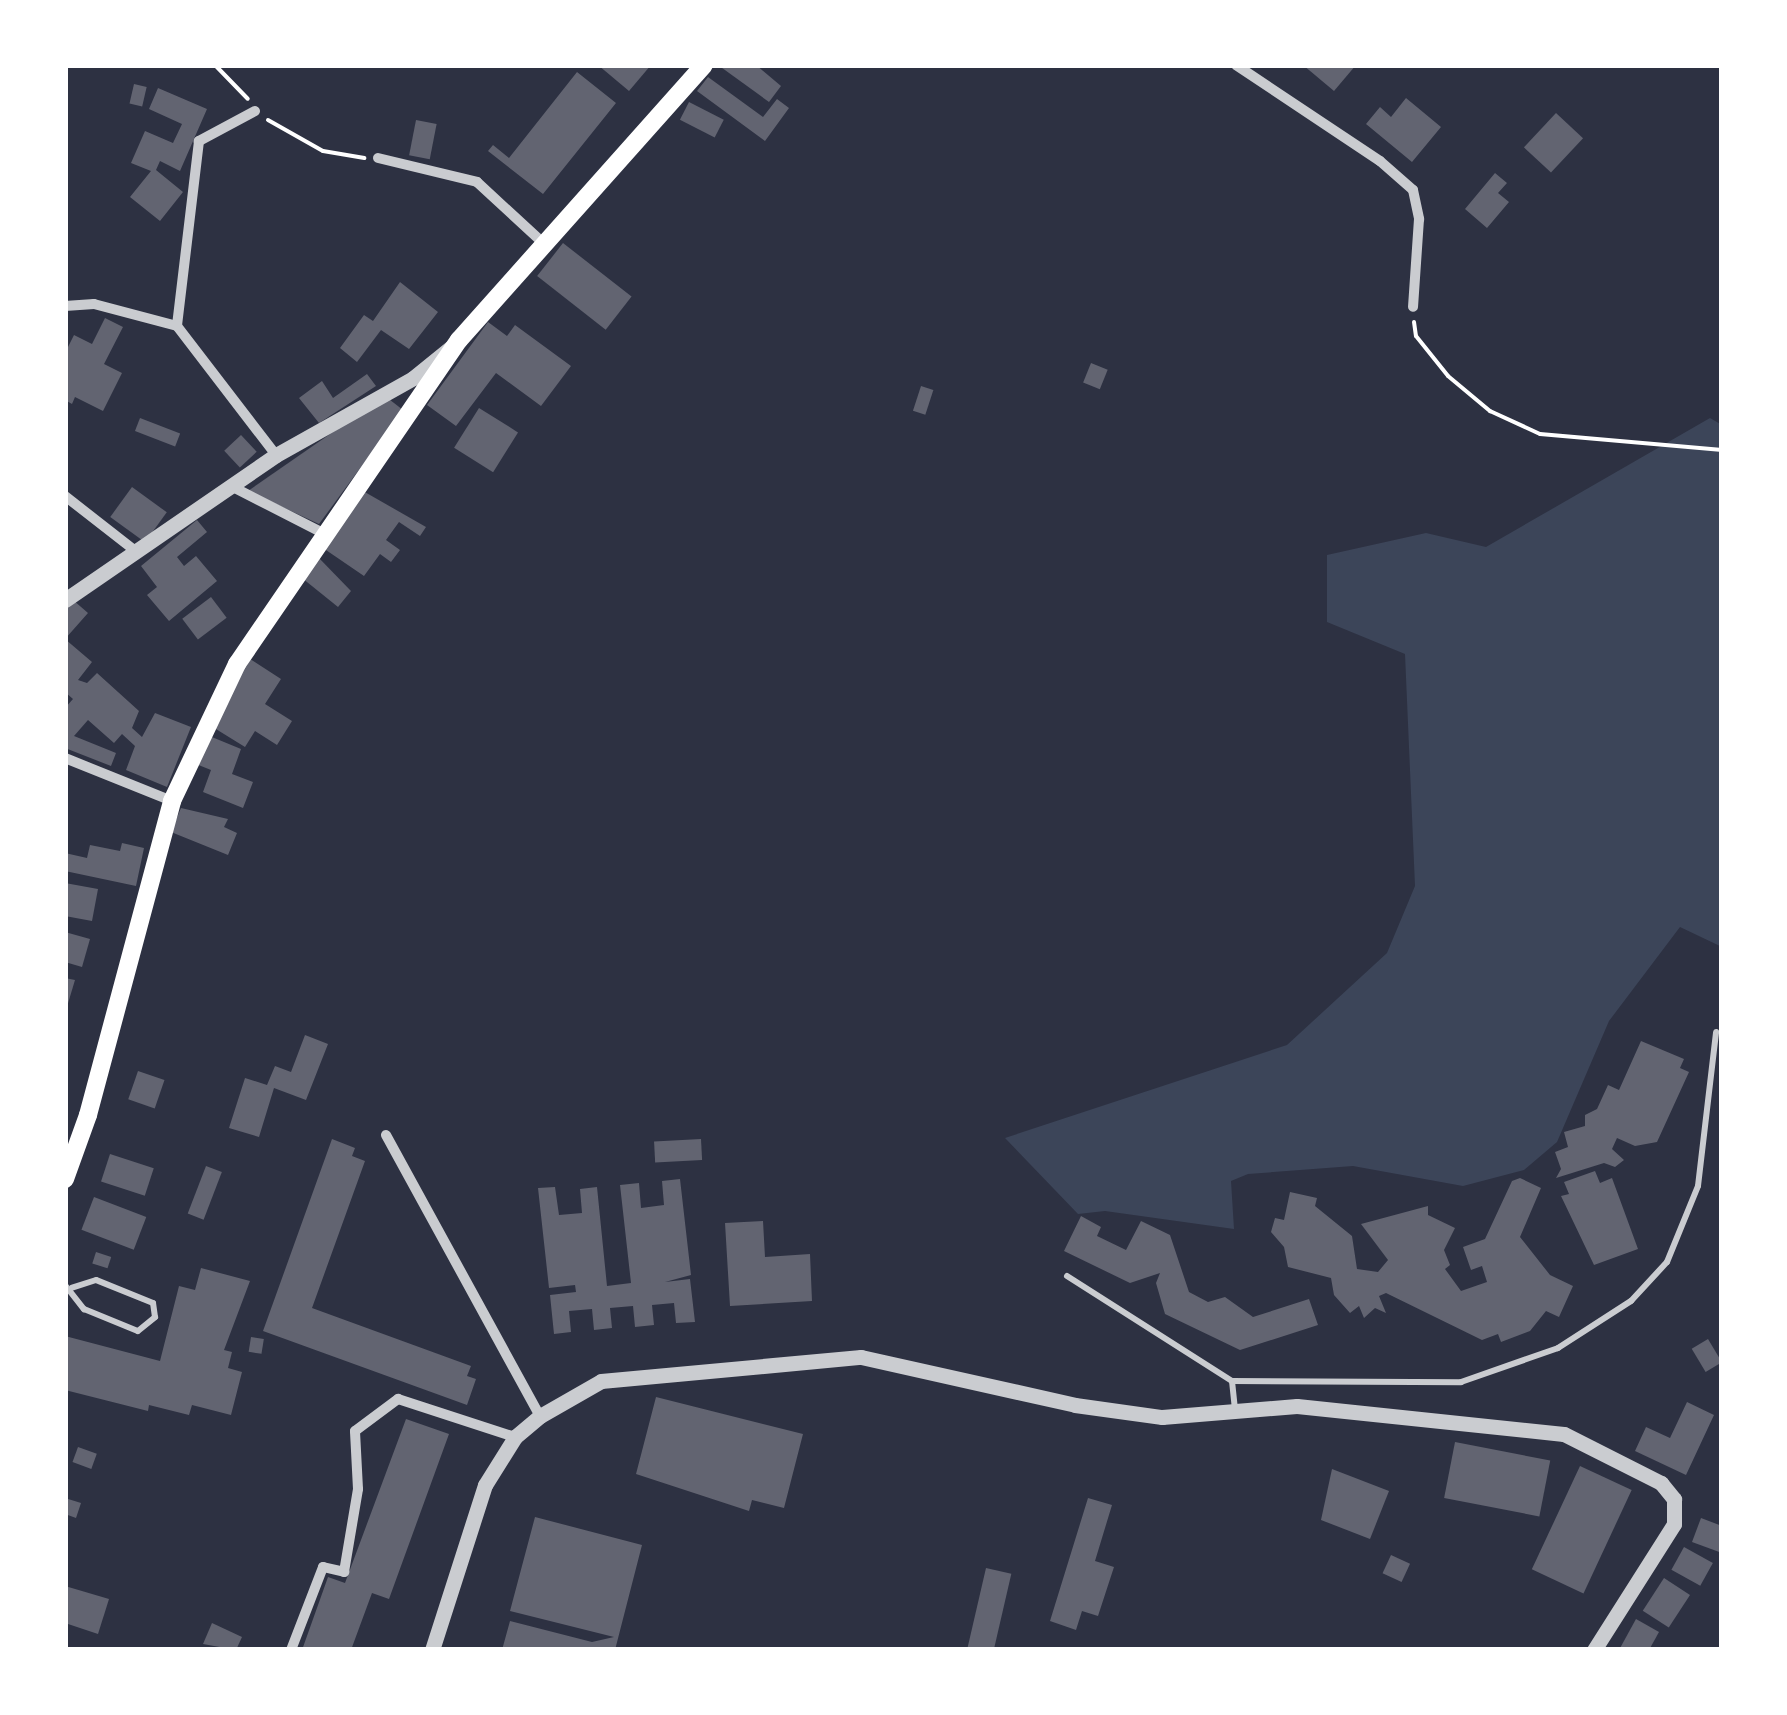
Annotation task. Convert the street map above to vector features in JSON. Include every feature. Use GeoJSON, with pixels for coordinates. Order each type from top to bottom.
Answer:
{"type":"FeatureCollection","features":[{"type":"Feature","properties":{"kind":"main road"},"geometry":{"type":"LineString","coordinates":[[65,1179],[88,1115],[172,801],[237,664],[460,340],[704,65]]}},
{"type":"Feature","properties":{"kind":"street"},"geometry":{"type":"LineString","coordinates":[[1236,65],[1413,190],[1419,219],[1413,307]]}},
{"type":"Feature","properties":{"kind":"street"},"geometry":{"type":"LineString","coordinates":[[177,326],[199,141],[256,111]]}},
{"type":"Feature","properties":{"kind":"street"},"geometry":{"type":"LineString","coordinates":[[378,158],[448,170],[477,182],[543,242]]}},
{"type":"Feature","properties":{"kind":"street"},"geometry":{"type":"LineString","coordinates":[[65,306],[94,304],[177,326],[276,454]]}},
{"type":"Feature","properties":{"kind":"street"},"geometry":{"type":"LineString","coordinates":[[65,600],[276,454],[413,378],[460,340]]}},
{"type":"Feature","properties":{"kind":"street"},"geometry":{"type":"LineString","coordinates":[[231,486],[325,534]]}},
{"type":"Feature","properties":{"kind":"street"},"geometry":{"type":"LineString","coordinates":[[65,496],[134,550]]}},
{"type":"Feature","properties":{"kind":"street"},"geometry":{"type":"LineString","coordinates":[[65,758],[172,801]]}},
{"type":"Feature","properties":{"kind":"street"},"geometry":{"type":"LineString","coordinates":[[386,1135],[540,1416]]}},
{"type":"Feature","properties":{"kind":"street"},"geometry":{"type":"LineString","coordinates":[[432,1650],[486,1485],[516,1437],[540,1416],[601,1381],[861,1357],[1075,1406],[1162,1417],[1234,1408],[1297,1406],[1564,1434],[1661,1483],[1674,1499],[1674,1524],[1594,1650]]}},
{"type":"Feature","properties":{"kind":"street"},"geometry":{"type":"LineString","coordinates":[[292,1650],[323,1567],[344,1572],[358,1489],[355,1431],[398,1399],[516,1437]]}},
{"type":"Feature","properties":{"kind":"lane"},"geometry":{"type":"LineString","coordinates":[[1067,1276],[1232,1381],[1461,1382],[1558,1348],[1631,1302],[1667,1262],[1698,1186],[1716,1032]]}},
{"type":"Feature","properties":{"kind":"lane"},"geometry":{"type":"LineString","coordinates":[[102,1282],[152,1302],[155,1317],[138,1331],[84,1309],[69,1287],[102,1282]]}},
{"type":"Feature","properties":{"kind":"lane"},"geometry":{"type":"LineString","coordinates":[[1232,1381],[1234,1408]]}},
{"type":"Feature","properties":{"kind":"path"},"geometry":{"type":"LineString","coordinates":[[215,65],[256,111],[323,151],[378,158]]}},
{"type":"Feature","properties":{"kind":"path"},"geometry":{"type":"LineString","coordinates":[[1413,307],[1416,336],[1448,376],[1507,419],[1540,434],[1722,450]]}},
{"type":"Feature","properties":{"kind":"shaded area"},"geometry":{"type":"Polygon","coordinates":[[[1710,418],[1722,425],[1722,947],[1680,927],[1609,1021],[1557,1142],[1524,1170],[1463,1186],[1353,1166],[1248,1174],[1231,1181],[1234,1229],[1105,1211],[1078,1214],[1005,1138],[1287,1045],[1387,953],[1415,886],[1405,654],[1327,622],[1327,555],[1426,533],[1486,547],[1710,418]]]}},
{"type":"Feature","properties":{"kind":"building"},"geometry":{"type":"Polygon","coordinates":[[[598,65],[651,65],[629,91],[598,65]]]}},
{"type":"Feature","properties":{"kind":"building"},"geometry":{"type":"Polygon","coordinates":[[[718,65],[756,65],[781,86],[769,102],[718,65]]]}},
{"type":"Feature","properties":{"kind":"building"},"geometry":{"type":"Polygon","coordinates":[[[1303,65],[1356,65],[1334,91],[1303,65]]]}},
{"type":"Feature","properties":{"kind":"building"},"geometry":{"type":"Polygon","coordinates":[[[577,72],[616,103],[543,194],[488,151],[493,145],[509,158],[577,72]]]}},
{"type":"Feature","properties":{"kind":"building"},"geometry":{"type":"Polygon","coordinates":[[[708,77],[763,117],[777,99],[789,108],[765,141],[697,91],[708,77]]]}},
{"type":"Feature","properties":{"kind":"building"},"geometry":{"type":"Polygon","coordinates":[[[134,84],[147,87],[142,106],[130,103],[134,84]]]}},
{"type":"Feature","properties":{"kind":"building"},"geometry":{"type":"Polygon","coordinates":[[[158,88],[207,109],[180,171],[160,161],[156,170],[183,192],[160,221],[130,197],[151,171],[131,163],[145,131],[173,143],[182,124],[149,109],[158,88]]]}},
{"type":"Feature","properties":{"kind":"building"},"geometry":{"type":"Polygon","coordinates":[[[1406,98],[1441,127],[1412,162],[1366,124],[1380,107],[1391,117],[1406,98]]]}},
{"type":"Feature","properties":{"kind":"building"},"geometry":{"type":"Polygon","coordinates":[[[689,102],[724,120],[715,138],[680,120],[689,102]]]}},
{"type":"Feature","properties":{"kind":"building"},"geometry":{"type":"Polygon","coordinates":[[[1556,113],[1583,138],[1551,173],[1524,147],[1556,113]]]}},
{"type":"Feature","properties":{"kind":"building"},"geometry":{"type":"Polygon","coordinates":[[[416,120],[437,124],[430,159],[409,155],[416,120]]]}},
{"type":"Feature","properties":{"kind":"building"},"geometry":{"type":"Polygon","coordinates":[[[1495,173],[1507,183],[1498,193],[1509,202],[1487,228],[1465,209],[1495,173]]]}},
{"type":"Feature","properties":{"kind":"building"},"geometry":{"type":"Polygon","coordinates":[[[563,243],[632,297],[606,330],[537,276],[563,243]]]}},
{"type":"Feature","properties":{"kind":"building"},"geometry":{"type":"Polygon","coordinates":[[[400,282],[438,312],[409,349],[381,330],[357,362],[340,348],[364,315],[373,321],[400,282]]]}},
{"type":"Feature","properties":{"kind":"building"},"geometry":{"type":"Polygon","coordinates":[[[105,318],[123,327],[104,364],[122,373],[103,411],[75,397],[72,404],[65,400],[65,353],[74,335],[92,344],[105,318]]]}},
{"type":"Feature","properties":{"kind":"building"},"geometry":{"type":"Polygon","coordinates":[[[488,322],[507,336],[515,325],[571,366],[541,406],[496,373],[456,426],[427,405],[488,322]]]}},
{"type":"Feature","properties":{"kind":"building"},"geometry":{"type":"Polygon","coordinates":[[[1091,363],[1108,370],[1100,389],[1083,382],[1091,363]]]}},
{"type":"Feature","properties":{"kind":"building"},"geometry":{"type":"Polygon","coordinates":[[[367,374],[376,386],[319,423],[299,398],[322,381],[333,398],[367,374]]]}},
{"type":"Feature","properties":{"kind":"building"},"geometry":{"type":"Polygon","coordinates":[[[921,386],[933,390],[925,415],[913,411],[921,386]]]}},
{"type":"Feature","properties":{"kind":"building"},"geometry":{"type":"Polygon","coordinates":[[[385,396],[403,410],[319,524],[248,491],[385,396]]]}},
{"type":"Feature","properties":{"kind":"building"},"geometry":{"type":"Polygon","coordinates":[[[479,408],[518,432],[493,472],[454,448],[479,408]]]}},
{"type":"Feature","properties":{"kind":"building"},"geometry":{"type":"Polygon","coordinates":[[[140,418],[180,433],[175,446],[135,431],[140,418]]]}},
{"type":"Feature","properties":{"kind":"building"},"geometry":{"type":"Polygon","coordinates":[[[241,435],[257,452],[240,468],[224,451],[241,435]]]}},
{"type":"Feature","properties":{"kind":"building"},"geometry":{"type":"Polygon","coordinates":[[[132,487],[167,512],[145,542],[110,517],[132,487]]]}},
{"type":"Feature","properties":{"kind":"building"},"geometry":{"type":"Polygon","coordinates":[[[363,491],[426,527],[420,536],[399,522],[386,540],[400,550],[391,562],[380,554],[364,576],[323,548],[363,491]]]}},
{"type":"Feature","properties":{"kind":"building"},"geometry":{"type":"Polygon","coordinates":[[[197,520],[207,532],[177,557],[184,566],[196,556],[217,581],[169,621],[147,595],[157,587],[141,566],[197,520]]]}},
{"type":"Feature","properties":{"kind":"building"},"geometry":{"type":"Polygon","coordinates":[[[318,557],[351,591],[338,607],[302,578],[318,557]]]}},
{"type":"Feature","properties":{"kind":"building"},"geometry":{"type":"Polygon","coordinates":[[[211,597],[227,618],[198,639],[182,619],[211,597]]]}},
{"type":"Feature","properties":{"kind":"building"},"geometry":{"type":"Polygon","coordinates":[[[73,600],[88,613],[65,639],[65,610],[73,600]]]}},
{"type":"Feature","properties":{"kind":"building"},"geometry":{"type":"Polygon","coordinates":[[[65,639],[92,662],[78,680],[87,683],[97,673],[139,711],[132,728],[142,737],[155,713],[191,727],[167,787],[126,770],[135,746],[122,734],[114,743],[88,720],[74,736],[116,753],[111,766],[65,748],[65,708],[73,699],[65,692],[65,639]]]}},
{"type":"Feature","properties":{"kind":"building"},"geometry":{"type":"Polygon","coordinates":[[[250,659],[281,679],[265,704],[292,721],[277,745],[255,731],[245,747],[211,726],[250,659]]]}},
{"type":"Feature","properties":{"kind":"building"},"geometry":{"type":"Polygon","coordinates":[[[207,735],[241,749],[232,774],[253,782],[243,808],[203,792],[211,770],[196,764],[207,735]]]}},
{"type":"Feature","properties":{"kind":"building"},"geometry":{"type":"Polygon","coordinates":[[[181,808],[228,819],[224,827],[237,833],[228,855],[171,832],[181,808]]]}},
{"type":"Feature","properties":{"kind":"building"},"geometry":{"type":"Polygon","coordinates":[[[122,843],[144,848],[136,886],[65,871],[65,853],[87,858],[90,845],[120,851],[122,843]]]}},
{"type":"Feature","properties":{"kind":"building"},"geometry":{"type":"Polygon","coordinates":[[[65,883],[98,889],[92,921],[65,916],[65,883]]]}},
{"type":"Feature","properties":{"kind":"building"},"geometry":{"type":"Polygon","coordinates":[[[65,932],[90,939],[82,967],[65,962],[65,932]]]}},
{"type":"Feature","properties":{"kind":"building"},"geometry":{"type":"Polygon","coordinates":[[[65,978],[75,980],[66,1010],[65,1010],[65,978]]]}},
{"type":"Feature","properties":{"kind":"building"},"geometry":{"type":"Polygon","coordinates":[[[305,1035],[328,1044],[306,1100],[274,1088],[259,1137],[229,1128],[245,1078],[267,1085],[275,1066],[291,1072],[305,1035]]]}},
{"type":"Feature","properties":{"kind":"building"},"geometry":{"type":"Polygon","coordinates":[[[1641,1041],[1684,1059],[1680,1068],[1689,1072],[1657,1142],[1635,1146],[1617,1138],[1612,1149],[1624,1160],[1615,1167],[1604,1163],[1556,1178],[1561,1169],[1555,1152],[1568,1147],[1564,1132],[1585,1126],[1585,1115],[1597,1109],[1608,1085],[1619,1090],[1641,1041]]]}},
{"type":"Feature","properties":{"kind":"building"},"geometry":{"type":"Polygon","coordinates":[[[138,1071],[164,1080],[155,1108],[128,1099],[138,1071]]]}},
{"type":"Feature","properties":{"kind":"building"},"geometry":{"type":"Polygon","coordinates":[[[332,1139],[355,1148],[352,1156],[365,1161],[312,1308],[471,1366],[467,1376],[476,1379],[467,1405],[263,1331],[332,1139]]]}},
{"type":"Feature","properties":{"kind":"building"},"geometry":{"type":"Polygon","coordinates":[[[701,1139],[702,1160],[655,1162],[654,1141],[701,1139]]]}},
{"type":"Feature","properties":{"kind":"building"},"geometry":{"type":"Polygon","coordinates":[[[110,1154],[154,1168],[145,1196],[101,1182],[110,1154]]]}},
{"type":"Feature","properties":{"kind":"building"},"geometry":{"type":"Polygon","coordinates":[[[206,1166],[222,1172],[204,1220],[188,1214],[206,1166]]]}},
{"type":"Feature","properties":{"kind":"building"},"geometry":{"type":"Polygon","coordinates":[[[1595,1171],[1600,1183],[1612,1178],[1638,1249],[1594,1265],[1561,1196],[1569,1194],[1564,1182],[1595,1171]]]}},
{"type":"Feature","properties":{"kind":"building"},"geometry":{"type":"Polygon","coordinates":[[[1520,1178],[1541,1188],[1520,1237],[1550,1275],[1573,1286],[1559,1317],[1546,1311],[1530,1331],[1501,1342],[1498,1334],[1482,1340],[1386,1293],[1379,1296],[1386,1313],[1375,1308],[1364,1318],[1359,1306],[1350,1313],[1334,1295],[1331,1278],[1288,1267],[1284,1247],[1271,1232],[1275,1218],[1284,1220],[1290,1192],[1317,1198],[1315,1206],[1352,1236],[1357,1269],[1378,1272],[1388,1260],[1361,1224],[1428,1206],[1428,1215],[1455,1228],[1444,1250],[1450,1265],[1445,1269],[1461,1291],[1487,1282],[1482,1266],[1471,1270],[1463,1247],[1485,1239],[1512,1181],[1520,1178]]]}},
{"type":"Feature","properties":{"kind":"building"},"geometry":{"type":"Polygon","coordinates":[[[680,1179],[691,1275],[665,1282],[690,1279],[695,1322],[676,1323],[674,1303],[652,1305],[654,1325],[635,1327],[633,1306],[610,1308],[612,1328],[594,1330],[592,1309],[569,1311],[571,1332],[554,1334],[550,1295],[576,1292],[575,1285],[549,1288],[538,1188],[555,1187],[559,1215],[582,1213],[580,1189],[597,1187],[607,1286],[631,1283],[620,1185],[639,1183],[641,1208],[664,1205],[662,1181],[680,1179]]]}},
{"type":"Feature","properties":{"kind":"building"},"geometry":{"type":"Polygon","coordinates":[[[94,1197],[146,1217],[134,1250],[81,1230],[94,1197]]]}},
{"type":"Feature","properties":{"kind":"building"},"geometry":{"type":"Polygon","coordinates":[[[1081,1216],[1101,1227],[1097,1236],[1126,1250],[1141,1221],[1170,1235],[1189,1292],[1208,1302],[1225,1297],[1253,1317],[1309,1299],[1318,1325],[1240,1350],[1165,1314],[1156,1283],[1160,1273],[1130,1283],[1064,1251],[1081,1216]]]}},
{"type":"Feature","properties":{"kind":"building"},"geometry":{"type":"Polygon","coordinates":[[[763,1221],[765,1257],[810,1254],[812,1301],[730,1306],[725,1223],[763,1221]]]}},
{"type":"Feature","properties":{"kind":"building"},"geometry":{"type":"Polygon","coordinates":[[[96,1252],[111,1257],[108,1268],[92,1263],[96,1252]]]}},
{"type":"Feature","properties":{"kind":"building"},"geometry":{"type":"Polygon","coordinates":[[[201,1268],[250,1281],[224,1350],[232,1352],[228,1368],[242,1372],[231,1415],[192,1405],[189,1415],[149,1405],[148,1411],[65,1390],[65,1336],[160,1361],[179,1286],[195,1290],[201,1268]]]}},
{"type":"Feature","properties":{"kind":"building"},"geometry":{"type":"Polygon","coordinates":[[[251,1337],[264,1339],[261,1354],[249,1352],[251,1337]]]}},
{"type":"Feature","properties":{"kind":"building"},"geometry":{"type":"Polygon","coordinates":[[[1708,1339],[1722,1362],[1706,1372],[1692,1349],[1708,1339]]]}},
{"type":"Feature","properties":{"kind":"building"},"geometry":{"type":"Polygon","coordinates":[[[656,1397],[803,1434],[784,1508],[752,1500],[749,1511],[636,1474],[656,1397]]]}},
{"type":"Feature","properties":{"kind":"building"},"geometry":{"type":"Polygon","coordinates":[[[1687,1402],[1714,1415],[1686,1475],[1635,1451],[1646,1427],[1670,1438],[1687,1402]]]}},
{"type":"Feature","properties":{"kind":"building"},"geometry":{"type":"Polygon","coordinates":[[[406,1419],[449,1434],[389,1599],[372,1593],[351,1650],[302,1650],[328,1577],[345,1583],[406,1419]]]}},
{"type":"Feature","properties":{"kind":"building"},"geometry":{"type":"Polygon","coordinates":[[[1455,1442],[1550,1461],[1539,1516],[1444,1498],[1455,1442]]]}},
{"type":"Feature","properties":{"kind":"building"},"geometry":{"type":"Polygon","coordinates":[[[78,1447],[97,1454],[91,1469],[73,1462],[78,1447]]]}},
{"type":"Feature","properties":{"kind":"building"},"geometry":{"type":"Polygon","coordinates":[[[1580,1466],[1632,1490],[1583,1593],[1532,1569],[1580,1466]]]}},
{"type":"Feature","properties":{"kind":"building"},"geometry":{"type":"Polygon","coordinates":[[[1332,1469],[1389,1491],[1370,1539],[1321,1520],[1332,1469]]]}},
{"type":"Feature","properties":{"kind":"building"},"geometry":{"type":"Polygon","coordinates":[[[65,1498],[81,1503],[76,1518],[65,1514],[65,1498]]]}},
{"type":"Feature","properties":{"kind":"building"},"geometry":{"type":"Polygon","coordinates":[[[1088,1498],[1112,1505],[1095,1561],[1114,1567],[1098,1616],[1082,1611],[1076,1630],[1050,1621],[1088,1498]]]}},
{"type":"Feature","properties":{"kind":"building"},"geometry":{"type":"Polygon","coordinates":[[[535,1517],[642,1545],[615,1650],[502,1650],[510,1621],[592,1642],[614,1637],[510,1611],[535,1517]]]}},
{"type":"Feature","properties":{"kind":"building"},"geometry":{"type":"Polygon","coordinates":[[[1701,1518],[1722,1526],[1722,1553],[1692,1542],[1701,1518]]]}},
{"type":"Feature","properties":{"kind":"building"},"geometry":{"type":"Polygon","coordinates":[[[1684,1547],[1713,1563],[1700,1586],[1671,1570],[1684,1547]]]}},
{"type":"Feature","properties":{"kind":"building"},"geometry":{"type":"Polygon","coordinates":[[[1391,1555],[1410,1564],[1402,1582],[1383,1573],[1391,1555]]]}},
{"type":"Feature","properties":{"kind":"building"},"geometry":{"type":"Polygon","coordinates":[[[986,1568],[1011,1574],[994,1650],[967,1650],[986,1568]]]}},
{"type":"Feature","properties":{"kind":"building"},"geometry":{"type":"Polygon","coordinates":[[[1664,1578],[1690,1595],[1669,1628],[1643,1611],[1664,1578]]]}},
{"type":"Feature","properties":{"kind":"building"},"geometry":{"type":"Polygon","coordinates":[[[65,1586],[109,1599],[98,1634],[65,1623],[65,1586]]]}},
{"type":"Feature","properties":{"kind":"building"},"geometry":{"type":"Polygon","coordinates":[[[1636,1619],[1659,1632],[1649,1650],[1619,1650],[1636,1619]]]}},
{"type":"Feature","properties":{"kind":"building"},"geometry":{"type":"Polygon","coordinates":[[[212,1623],[242,1637],[236,1650],[203,1644],[212,1623]]]}}]}
